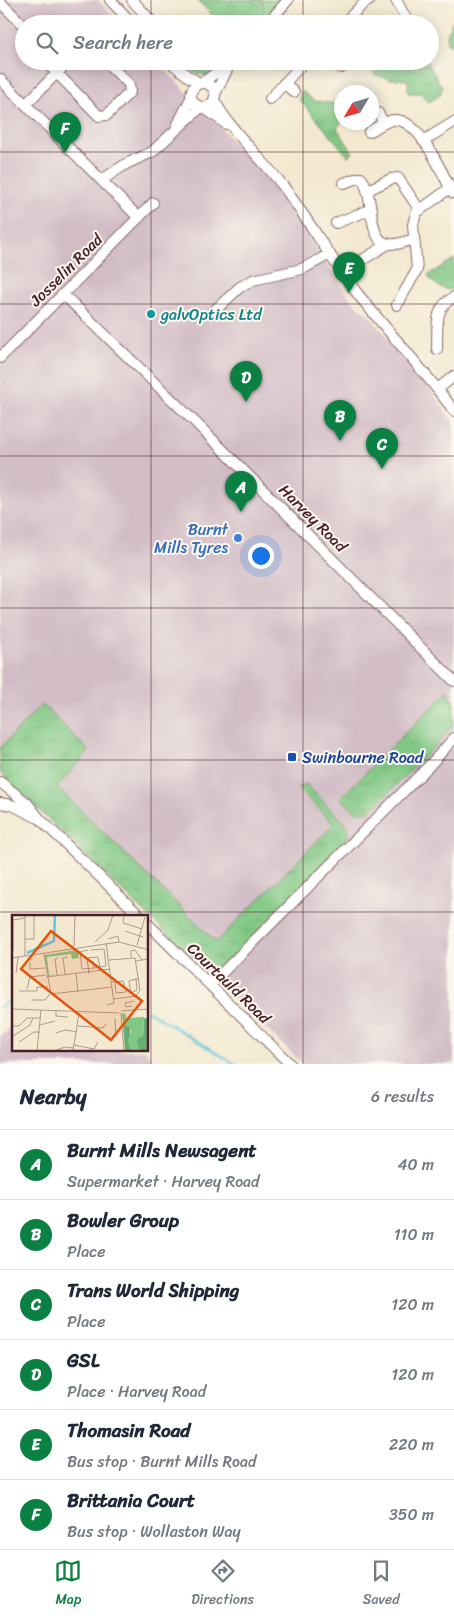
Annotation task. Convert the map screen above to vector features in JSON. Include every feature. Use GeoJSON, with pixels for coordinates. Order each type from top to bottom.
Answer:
{"type":"FeatureCollection","features":[{"type":"Feature","properties":{"kind":"street"},"geometry":{"type":"LineString","coordinates":[[110,0],[124,15]]}},
{"type":"Feature","properties":{"kind":"street"},"geometry":{"type":"LineString","coordinates":[[132,0],[146,15]]}},
{"type":"Feature","properties":{"kind":"street"},"geometry":{"type":"LineString","coordinates":[[275,15],[288,0]]}},
{"type":"Feature","properties":{"kind":"street"},"geometry":{"type":"LineString","coordinates":[[396,0],[404,15]]}},
{"type":"Feature","properties":{"kind":"street"},"geometry":{"type":"LineString","coordinates":[[351,15],[364,1]]}},
{"type":"Feature","properties":{"kind":"street"},"geometry":{"type":"LineString","coordinates":[[0,2],[15,17]]}},
{"type":"Feature","properties":{"kind":"street"},"geometry":{"type":"LineString","coordinates":[[54,70],[99,116],[107,115],[130,92],[128,84],[114,70]]}},
{"type":"Feature","properties":{"kind":"street"},"geometry":{"type":"LineString","coordinates":[[26,104],[60,70]]}},
{"type":"Feature","properties":{"kind":"street"},"geometry":{"type":"LineString","coordinates":[[175,70],[194,103],[231,127],[274,175],[357,292],[454,411]]}},
{"type":"Feature","properties":{"kind":"street"},"geometry":{"type":"LineString","coordinates":[[182,70],[201,83],[212,86],[215,97],[231,127]]}},
{"type":"Feature","properties":{"kind":"street"},"geometry":{"type":"LineString","coordinates":[[175,129],[191,96],[192,88],[220,70]]}},
{"type":"Feature","properties":{"kind":"street"},"geometry":{"type":"LineString","coordinates":[[102,180],[126,164],[152,152],[175,129],[202,107],[210,105],[228,70]]}},
{"type":"Feature","properties":{"kind":"street"},"geometry":{"type":"LineString","coordinates":[[270,99],[296,70]]}},
{"type":"Feature","properties":{"kind":"street"},"geometry":{"type":"LineString","coordinates":[[0,79],[139,218]]}},
{"type":"Feature","properties":{"kind":"street"},"geometry":{"type":"LineString","coordinates":[[284,83],[294,92]]}},
{"type":"Feature","properties":{"kind":"street"},"geometry":{"type":"LineString","coordinates":[[379,115],[384,123]]}},
{"type":"Feature","properties":{"kind":"street"},"geometry":{"type":"LineString","coordinates":[[369,132],[395,119],[414,127],[452,191],[419,209],[414,218],[414,240],[418,267],[416,274],[397,305]]}},
{"type":"Feature","properties":{"kind":"street"},"geometry":{"type":"LineString","coordinates":[[423,141],[454,122]]}},
{"type":"Feature","properties":{"kind":"street"},"geometry":{"type":"LineString","coordinates":[[344,183],[361,178],[366,185],[376,233],[379,239],[388,244],[414,240]]}},
{"type":"Feature","properties":{"kind":"street"},"geometry":{"type":"LineString","coordinates":[[368,190],[391,178],[398,178],[419,209]]}},
{"type":"Feature","properties":{"kind":"street","name":"Josselin Road"},"geometry":{"type":"LineString","coordinates":[[0,358],[153,203]]}},
{"type":"Feature","properties":{"kind":"street"},"geometry":{"type":"LineString","coordinates":[[336,223],[372,209]]}},
{"type":"Feature","properties":{"kind":"street"},"geometry":{"type":"LineString","coordinates":[[356,264],[388,244]]}},
{"type":"Feature","properties":{"kind":"street"},"geometry":{"type":"LineString","coordinates":[[212,313],[240,287],[253,280],[302,270],[330,254]]}},
{"type":"Feature","properties":{"kind":"street","name":"Harvey Road"},"geometry":{"type":"LineString","coordinates":[[64,294],[454,681]]}},
{"type":"Feature","properties":{"kind":"street"},"geometry":{"type":"LineString","coordinates":[[437,349],[439,313],[443,303],[454,297]]}},
{"type":"Feature","properties":{"kind":"street"},"geometry":{"type":"LineString","coordinates":[[438,389],[454,376]]}},
{"type":"Feature","properties":{"kind":"street"},"geometry":{"type":"LineString","coordinates":[[210,985],[430,765],[454,738]]}},
{"type":"Feature","properties":{"kind":"street"},"geometry":{"type":"LineString","coordinates":[[0,782],[27,802],[39,818],[139,915]]}},
{"type":"Feature","properties":{"kind":"street"},"geometry":{"type":"LineString","coordinates":[[0,803],[12,805],[39,818]]}},
{"type":"Feature","properties":{"kind":"street","name":"Courtauld Road"},"geometry":{"type":"LineString","coordinates":[[149,925],[290,1064]]}},
{"type":"Feature","properties":{"kind":"shaded area"},"geometry":{"type":"Polygon","coordinates":[[[0,0],[98,0],[112,15],[15,15],[15,70],[166,70],[221,128],[275,189],[353,302],[369,315],[433,393],[454,423],[454,1064],[303,1064],[0,774],[0,0]]]}},
{"type":"Feature","properties":{"kind":"shaded area"},"geometry":{"type":"Polygon","coordinates":[[[12,1027],[12,1052],[146,1052],[155,1064],[0,1064],[0,1037],[12,1027]]]}},
{"type":"Feature","properties":{"kind":"green space"},"geometry":{"type":"Polygon","coordinates":[[[198,0],[283,0],[269,15],[212,15],[198,0]]]}},
{"type":"Feature","properties":{"kind":"green space"},"geometry":{"type":"Polygon","coordinates":[[[198,0],[262,0],[264,12],[261,15],[212,15],[198,0]]]}},
{"type":"Feature","properties":{"kind":"green space"},"geometry":{"type":"Polygon","coordinates":[[[454,19],[454,46],[447,44],[447,32],[454,19]]]}},
{"type":"Feature","properties":{"kind":"green space"},"geometry":{"type":"Polygon","coordinates":[[[188,70],[213,70],[207,76],[188,70]]]}},
{"type":"Feature","properties":{"kind":"green space"},"geometry":{"type":"Polygon","coordinates":[[[372,70],[432,70],[441,85],[443,85],[440,95],[429,102],[421,93],[408,93],[408,80],[391,79],[375,75],[372,70]]]}},
{"type":"Feature","properties":{"kind":"green space"},"geometry":{"type":"Polygon","coordinates":[[[302,91],[314,101],[334,103],[334,130],[338,130],[353,153],[348,156],[299,99],[302,91]]]}},
{"type":"Feature","properties":{"kind":"green space"},"geometry":{"type":"Polygon","coordinates":[[[454,259],[454,290],[446,289],[433,282],[428,275],[454,259]]]}},
{"type":"Feature","properties":{"kind":"green space"},"geometry":{"type":"Polygon","coordinates":[[[448,691],[454,704],[454,723],[441,740],[370,811],[358,813],[340,798],[448,691]]]}},
{"type":"Feature","properties":{"kind":"green space"},"geometry":{"type":"Polygon","coordinates":[[[42,704],[89,751],[57,787],[216,942],[334,824],[298,788],[306,784],[347,825],[349,833],[347,839],[216,975],[158,925],[0,772],[0,748],[42,704]]]}},
{"type":"Feature","properties":{"kind":"waterway"},"geometry":{"type":"LineString","coordinates":[[0,1007],[12,999]]}},
{"type":"Feature","properties":{"kind":"waterway"},"geometry":{"type":"LineString","coordinates":[[149,1012],[235,1064]]}},
{"type":"Feature","properties":{"kind":"place","name":"Brittania Court"},"geometry":{"type":"Point","coordinates":[65,153]}},
{"type":"Feature","properties":{"kind":"place","name":"Thomasin Road"},"geometry":{"type":"Point","coordinates":[349,293]}},
{"type":"Feature","properties":{"kind":"place","name":"galvOptics Ltd"},"geometry":{"type":"Point","coordinates":[151,314]}},
{"type":"Feature","properties":{"kind":"place","name":"GSL"},"geometry":{"type":"Point","coordinates":[246,402]}},
{"type":"Feature","properties":{"kind":"place","name":"Bowler Group"},"geometry":{"type":"Point","coordinates":[340,441]}},
{"type":"Feature","properties":{"kind":"place","name":"Trans World Shipping"},"geometry":{"type":"Point","coordinates":[382,469]}},
{"type":"Feature","properties":{"kind":"place","name":"Burnt Mills Newsagent"},"geometry":{"type":"Point","coordinates":[241,512]}},
{"type":"Feature","properties":{"kind":"place","name":"Burnt Mills Tyres"},"geometry":{"type":"Point","coordinates":[238,538]}},
{"type":"Feature","properties":{"kind":"place","name":"Swinbourne Road"},"geometry":{"type":"Point","coordinates":[292,757]}}]}
